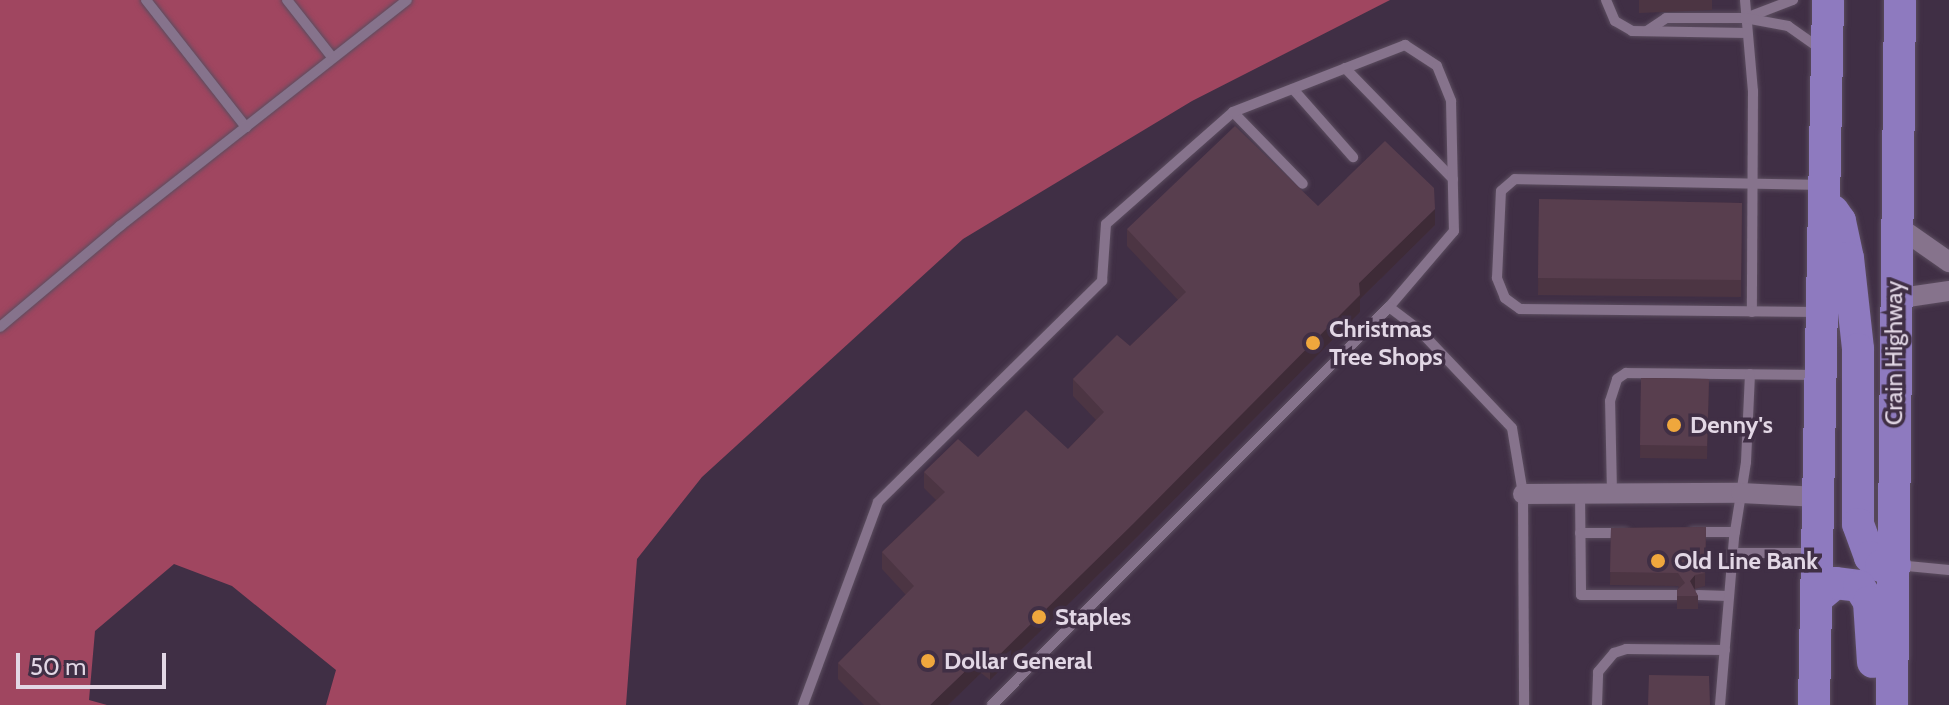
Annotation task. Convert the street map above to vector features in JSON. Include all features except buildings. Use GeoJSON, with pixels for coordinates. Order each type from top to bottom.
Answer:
{"type":"FeatureCollection","features":[{"type":"Feature","properties":{"kind":"highway"},"geometry":{"type":"LineString","coordinates":[[1814,705],[1828,0]]}},
{"type":"Feature","properties":{"kind":"highway","name":"Crain Highway"},"geometry":{"type":"LineString","coordinates":[[1892,705],[1894,299],[1900,0]]}},
{"type":"Feature","properties":{"kind":"highway"},"geometry":{"type":"LineString","coordinates":[[1825,191],[1840,221],[1858,349],[1858,524],[1870,557],[1881,566],[1895,565]]}},
{"type":"Feature","properties":{"kind":"highway"},"geometry":{"type":"LineString","coordinates":[[1816,599],[1829,586],[1850,584],[1859,586],[1869,602],[1875,705]]}},
{"type":"Feature","properties":{"kind":"street"},"geometry":{"type":"LineString","coordinates":[[1896,225],[1949,262]]}},
{"type":"Feature","properties":{"kind":"street"},"geometry":{"type":"LineString","coordinates":[[1894,299],[1949,291]]}},
{"type":"Feature","properties":{"kind":"street"},"geometry":{"type":"LineString","coordinates":[[1523,494],[1741,493],[1819,497]]}},
{"type":"Feature","properties":{"kind":"lane"},"geometry":{"type":"LineString","coordinates":[[146,0],[246,127]]}},
{"type":"Feature","properties":{"kind":"lane"},"geometry":{"type":"LineString","coordinates":[[287,0],[332,57]]}},
{"type":"Feature","properties":{"kind":"lane"},"geometry":{"type":"LineString","coordinates":[[0,327],[109,235],[407,0]]}},
{"type":"Feature","properties":{"kind":"lane"},"geometry":{"type":"LineString","coordinates":[[1606,0],[1611,15],[1632,31],[1747,33]]}},
{"type":"Feature","properties":{"kind":"lane"},"geometry":{"type":"LineString","coordinates":[[1745,0],[1753,91],[1752,312]]}},
{"type":"Feature","properties":{"kind":"lane"},"geometry":{"type":"LineString","coordinates":[[1745,18],[1793,0]]}},
{"type":"Feature","properties":{"kind":"lane"},"geometry":{"type":"LineString","coordinates":[[1647,31],[1666,18],[1745,18],[1788,26],[1827,54]]}},
{"type":"Feature","properties":{"kind":"lane"},"geometry":{"type":"LineString","coordinates":[[803,705],[878,502],[1102,281],[1106,224],[1233,112],[1405,45],[1437,66],[1451,101],[1454,231],[1389,307],[992,705]]}},
{"type":"Feature","properties":{"kind":"lane"},"geometry":{"type":"LineString","coordinates":[[1345,68],[1453,179]]}},
{"type":"Feature","properties":{"kind":"lane"},"geometry":{"type":"LineString","coordinates":[[1293,89],[1353,157]]}},
{"type":"Feature","properties":{"kind":"lane"},"geometry":{"type":"LineString","coordinates":[[1233,112],[1303,184]]}},
{"type":"Feature","properties":{"kind":"lane"},"geometry":{"type":"LineString","coordinates":[[1822,312],[1520,309],[1505,298],[1497,278],[1501,191],[1515,179],[1751,184],[1825,191]]}},
{"type":"Feature","properties":{"kind":"lane"},"geometry":{"type":"LineString","coordinates":[[1389,307],[1419,330],[1503,415],[1512,428],[1523,494],[1524,705]]}},
{"type":"Feature","properties":{"kind":"lane"},"geometry":{"type":"LineString","coordinates":[[1612,493],[1610,401],[1617,379],[1626,373],[1821,375]]}},
{"type":"Feature","properties":{"kind":"lane"},"geometry":{"type":"LineString","coordinates":[[1720,705],[1735,532],[1746,462],[1750,374]]}},
{"type":"Feature","properties":{"kind":"lane"},"geometry":{"type":"LineString","coordinates":[[1580,493],[1581,595],[1677,595]]}},
{"type":"Feature","properties":{"kind":"lane"},"geometry":{"type":"LineString","coordinates":[[1673,532],[1735,532]]}},
{"type":"Feature","properties":{"kind":"lane"},"geometry":{"type":"LineString","coordinates":[[1580,533],[1642,533]]}},
{"type":"Feature","properties":{"kind":"lane"},"geometry":{"type":"LineString","coordinates":[[1733,553],[1818,553]]}},
{"type":"Feature","properties":{"kind":"lane"},"geometry":{"type":"LineString","coordinates":[[1895,565],[1949,570]]}},
{"type":"Feature","properties":{"kind":"lane"},"geometry":{"type":"LineString","coordinates":[[1698,595],[1729,596]]}},
{"type":"Feature","properties":{"kind":"lane"},"geometry":{"type":"LineString","coordinates":[[1597,705],[1598,672],[1614,653],[1626,649],[1725,650]]}},
{"type":"Feature","properties":{"kind":"shaded area"},"geometry":{"type":"Polygon","coordinates":[[[0,0],[1390,0],[1192,101],[963,239],[702,477],[637,559],[626,705],[326,705],[336,670],[232,586],[174,564],[95,631],[89,700],[107,705],[0,705],[0,0]]]}},
{"type":"Feature","properties":{"kind":"place","name":"Christmas Tree Shops"},"geometry":{"type":"Point","coordinates":[1313,343]}},
{"type":"Feature","properties":{"kind":"place","name":"Denny's"},"geometry":{"type":"Point","coordinates":[1674,425]}},
{"type":"Feature","properties":{"kind":"place","name":"Old Line Bank"},"geometry":{"type":"Point","coordinates":[1658,561]}},
{"type":"Feature","properties":{"kind":"place","name":"Staples"},"geometry":{"type":"Point","coordinates":[1039,617]}},
{"type":"Feature","properties":{"kind":"place","name":"Dollar General"},"geometry":{"type":"Point","coordinates":[928,661]}}]}
